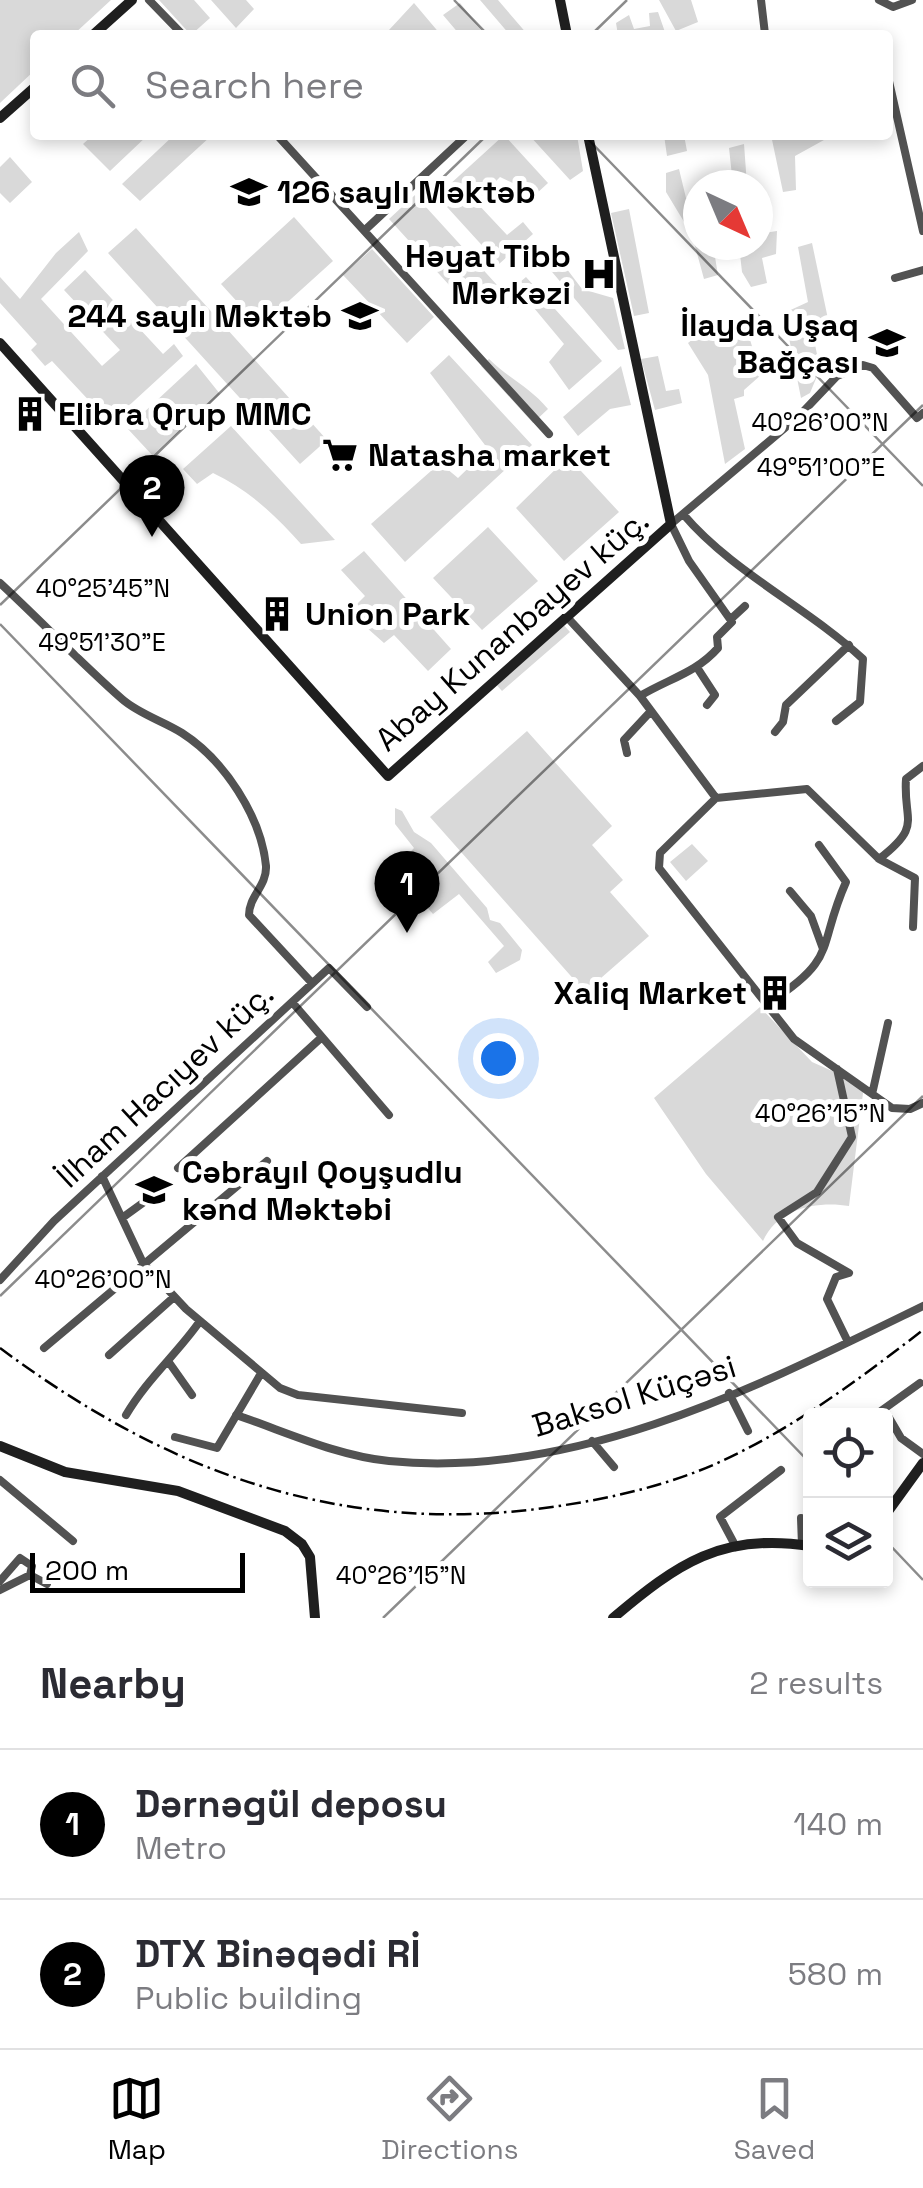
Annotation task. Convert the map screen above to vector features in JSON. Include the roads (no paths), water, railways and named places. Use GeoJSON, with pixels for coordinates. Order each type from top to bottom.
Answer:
{"type":"FeatureCollection","features":[{"type":"Feature","properties":{"kind":"street"},"geometry":{"type":"LineString","coordinates":[[99,30],[132,0]]}},
{"type":"Feature","properties":{"kind":"street"},"geometry":{"type":"LineString","coordinates":[[149,0],[178,30]]}},
{"type":"Feature","properties":{"kind":"street"},"geometry":{"type":"LineString","coordinates":[[560,0],[567,30]]}},
{"type":"Feature","properties":{"kind":"street"},"geometry":{"type":"LineString","coordinates":[[761,0],[765,30]]}},
{"type":"Feature","properties":{"kind":"street"},"geometry":{"type":"LineString","coordinates":[[879,0],[893,6],[912,0]]}},
{"type":"Feature","properties":{"kind":"street"},"geometry":{"type":"LineString","coordinates":[[0,118],[30,91]]}},
{"type":"Feature","properties":{"kind":"street"},"geometry":{"type":"LineString","coordinates":[[893,99],[923,231]]}},
{"type":"Feature","properties":{"kind":"street"},"geometry":{"type":"LineString","coordinates":[[282,140],[549,434]]}},
{"type":"Feature","properties":{"kind":"street"},"geometry":{"type":"LineString","coordinates":[[364,230],[462,140]]}},
{"type":"Feature","properties":{"kind":"street","name":"Abay Kunanbayev küç."},"geometry":{"type":"LineString","coordinates":[[0,343],[388,776],[670,524],[589,140]]}},
{"type":"Feature","properties":{"kind":"street"},"geometry":{"type":"LineString","coordinates":[[912,184],[923,181]]}},
{"type":"Feature","properties":{"kind":"street"},"geometry":{"type":"LineString","coordinates":[[895,278],[923,270]]}},
{"type":"Feature","properties":{"kind":"street"},"geometry":{"type":"LineString","coordinates":[[740,632],[689,560],[670,524],[844,371],[863,364],[873,368],[921,419]]}},
{"type":"Feature","properties":{"kind":"street"},"geometry":{"type":"LineString","coordinates":[[682,514],[720,550],[848,645],[866,665],[860,702],[836,722]]}},
{"type":"Feature","properties":{"kind":"street"},"geometry":{"type":"LineString","coordinates":[[0,583],[126,702],[185,734],[224,772],[256,829],[265,862],[264,880],[253,897],[249,916],[312,983]]}},
{"type":"Feature","properties":{"kind":"street"},"geometry":{"type":"LineString","coordinates":[[640,696],[665,680],[698,669],[718,648],[717,637],[745,606]]}},
{"type":"Feature","properties":{"kind":"street"},"geometry":{"type":"LineString","coordinates":[[566,616],[640,696],[716,798]]}},
{"type":"Feature","properties":{"kind":"street"},"geometry":{"type":"LineString","coordinates":[[775,732],[786,705],[848,645]]}},
{"type":"Feature","properties":{"kind":"street"},"geometry":{"type":"LineString","coordinates":[[698,669],[715,695],[706,705]]}},
{"type":"Feature","properties":{"kind":"street"},"geometry":{"type":"LineString","coordinates":[[627,752],[624,740],[651,711]]}},
{"type":"Feature","properties":{"kind":"street"},"geometry":{"type":"LineString","coordinates":[[879,859],[908,834],[913,817],[906,779],[923,766]]}},
{"type":"Feature","properties":{"kind":"street"},"geometry":{"type":"LineString","coordinates":[[913,928],[915,878],[879,859],[806,789],[716,798],[660,853],[659,868],[770,1002],[794,1039],[873,1090],[892,1108],[910,1109],[923,1103]]}},
{"type":"Feature","properties":{"kind":"street"},"geometry":{"type":"LineString","coordinates":[[770,1002],[800,984],[825,953],[846,882],[819,845]]}},
{"type":"Feature","properties":{"kind":"street"},"geometry":{"type":"LineString","coordinates":[[790,891],[811,916],[825,953]]}},
{"type":"Feature","properties":{"kind":"street","name":"İlham Hacıyev küç."},"geometry":{"type":"LineString","coordinates":[[0,1280],[102,1176],[329,968],[366,1007]]}},
{"type":"Feature","properties":{"kind":"street"},"geometry":{"type":"LineString","coordinates":[[292,1002],[390,1114]]}},
{"type":"Feature","properties":{"kind":"street"},"geometry":{"type":"LineString","coordinates":[[873,1090],[888,1023]]}},
{"type":"Feature","properties":{"kind":"street"},"geometry":{"type":"LineString","coordinates":[[178,1168],[322,1037]]}},
{"type":"Feature","properties":{"kind":"street"},"geometry":{"type":"LineString","coordinates":[[837,1069],[851,1127],[847,1147],[817,1192],[778,1217],[797,1243],[849,1274],[836,1277],[827,1299],[848,1342]]}},
{"type":"Feature","properties":{"kind":"street"},"geometry":{"type":"LineString","coordinates":[[44,1348],[267,1161]]}},
{"type":"Feature","properties":{"kind":"street"},"geometry":{"type":"LineString","coordinates":[[102,1176],[144,1264],[174,1297],[260,1374],[298,1395],[462,1413]]}},
{"type":"Feature","properties":{"kind":"street"},"geometry":{"type":"LineString","coordinates":[[122,1218],[151,1197]]}},
{"type":"Feature","properties":{"kind":"street"},"geometry":{"type":"LineString","coordinates":[[109,1355],[174,1297]]}},
{"type":"Feature","properties":{"kind":"street","name":"Baksol Küçəsi"},"geometry":{"type":"LineString","coordinates":[[236,1415],[384,1460],[478,1463],[592,1442],[729,1393],[921,1308]]}},
{"type":"Feature","properties":{"kind":"street"},"geometry":{"type":"LineString","coordinates":[[126,1414],[145,1383],[200,1321]]}},
{"type":"Feature","properties":{"kind":"street"},"geometry":{"type":"LineString","coordinates":[[168,1361],[192,1395]]}},
{"type":"Feature","properties":{"kind":"street"},"geometry":{"type":"LineString","coordinates":[[175,1437],[214,1451],[260,1374]]}},
{"type":"Feature","properties":{"kind":"street"},"geometry":{"type":"LineString","coordinates":[[885,1408],[920,1383]]}},
{"type":"Feature","properties":{"kind":"street"},"geometry":{"type":"LineString","coordinates":[[729,1393],[748,1431]]}},
{"type":"Feature","properties":{"kind":"street"},"geometry":{"type":"LineString","coordinates":[[893,1427],[923,1454]]}},
{"type":"Feature","properties":{"kind":"street"},"geometry":{"type":"LineString","coordinates":[[592,1442],[614,1467]]}},
{"type":"Feature","properties":{"kind":"street"},"geometry":{"type":"LineString","coordinates":[[0,1446],[65,1472],[178,1491],[284,1531],[302,1544],[310,1556],[315,1618]]}},
{"type":"Feature","properties":{"kind":"street"},"geometry":{"type":"LineString","coordinates":[[893,1503],[923,1463]]}},
{"type":"Feature","properties":{"kind":"street"},"geometry":{"type":"LineString","coordinates":[[736,1547],[720,1517],[781,1470]]}},
{"type":"Feature","properties":{"kind":"street"},"geometry":{"type":"LineString","coordinates":[[0,1480],[74,1541]]}},
{"type":"Feature","properties":{"kind":"street"},"geometry":{"type":"LineString","coordinates":[[800,1518],[803,1532]]}},
{"type":"Feature","properties":{"kind":"street"},"geometry":{"type":"LineString","coordinates":[[612,1618],[686,1561],[736,1547],[803,1545]]}},
{"type":"Feature","properties":{"kind":"street"},"geometry":{"type":"LineString","coordinates":[[0,1581],[20,1558],[32,1566],[30,1575]]}},
{"type":"Feature","properties":{"kind":"street"},"geometry":{"type":"LineString","coordinates":[[30,1575],[47,1584]]}},
{"type":"Feature","properties":{"kind":"street"},"geometry":{"type":"LineString","coordinates":[[0,1590],[30,1575]]}},
{"type":"Feature","properties":{"kind":"railway"},"geometry":{"type":"LineString","coordinates":[[0,1348],[127,1430],[260,1486],[329,1503],[400,1512],[475,1514],[614,1496],[713,1465],[796,1421],[923,1330]]}},
{"type":"Feature","properties":{"kind":"place","name":"126 saylı Məktəb"},"geometry":{"type":"Point","coordinates":[249,192]}},
{"type":"Feature","properties":{"kind":"place","name":"Həyat Tibb Mərkəzi"},"geometry":{"type":"Point","coordinates":[599,274]}},
{"type":"Feature","properties":{"kind":"place","name":"244 saylı Məktəb"},"geometry":{"type":"Point","coordinates":[360,316]}},
{"type":"Feature","properties":{"kind":"place","name":"İlayda Uşaq Bağçası"},"geometry":{"type":"Point","coordinates":[887,343]}},
{"type":"Feature","properties":{"kind":"place","name":"Elibra Qrup MMC"},"geometry":{"type":"Point","coordinates":[30,414]}},
{"type":"Feature","properties":{"kind":"place","name":"Natasha market"},"geometry":{"type":"Point","coordinates":[340,455]}},
{"type":"Feature","properties":{"kind":"place","name":"DTX Binəqədi Rİ"},"geometry":{"type":"Point","coordinates":[152,537]}},
{"type":"Feature","properties":{"kind":"place","name":"Union Park"},"geometry":{"type":"Point","coordinates":[277,614]}},
{"type":"Feature","properties":{"kind":"place","name":"Dərnəgül deposu"},"geometry":{"type":"Point","coordinates":[407,933]}},
{"type":"Feature","properties":{"kind":"place","name":"Xaliq Market"},"geometry":{"type":"Point","coordinates":[775,993]}},
{"type":"Feature","properties":{"kind":"place","name":"Cəbrayıl Qoyşudlu kənd Məktəbi"},"geometry":{"type":"Point","coordinates":[154,1190]}}]}
